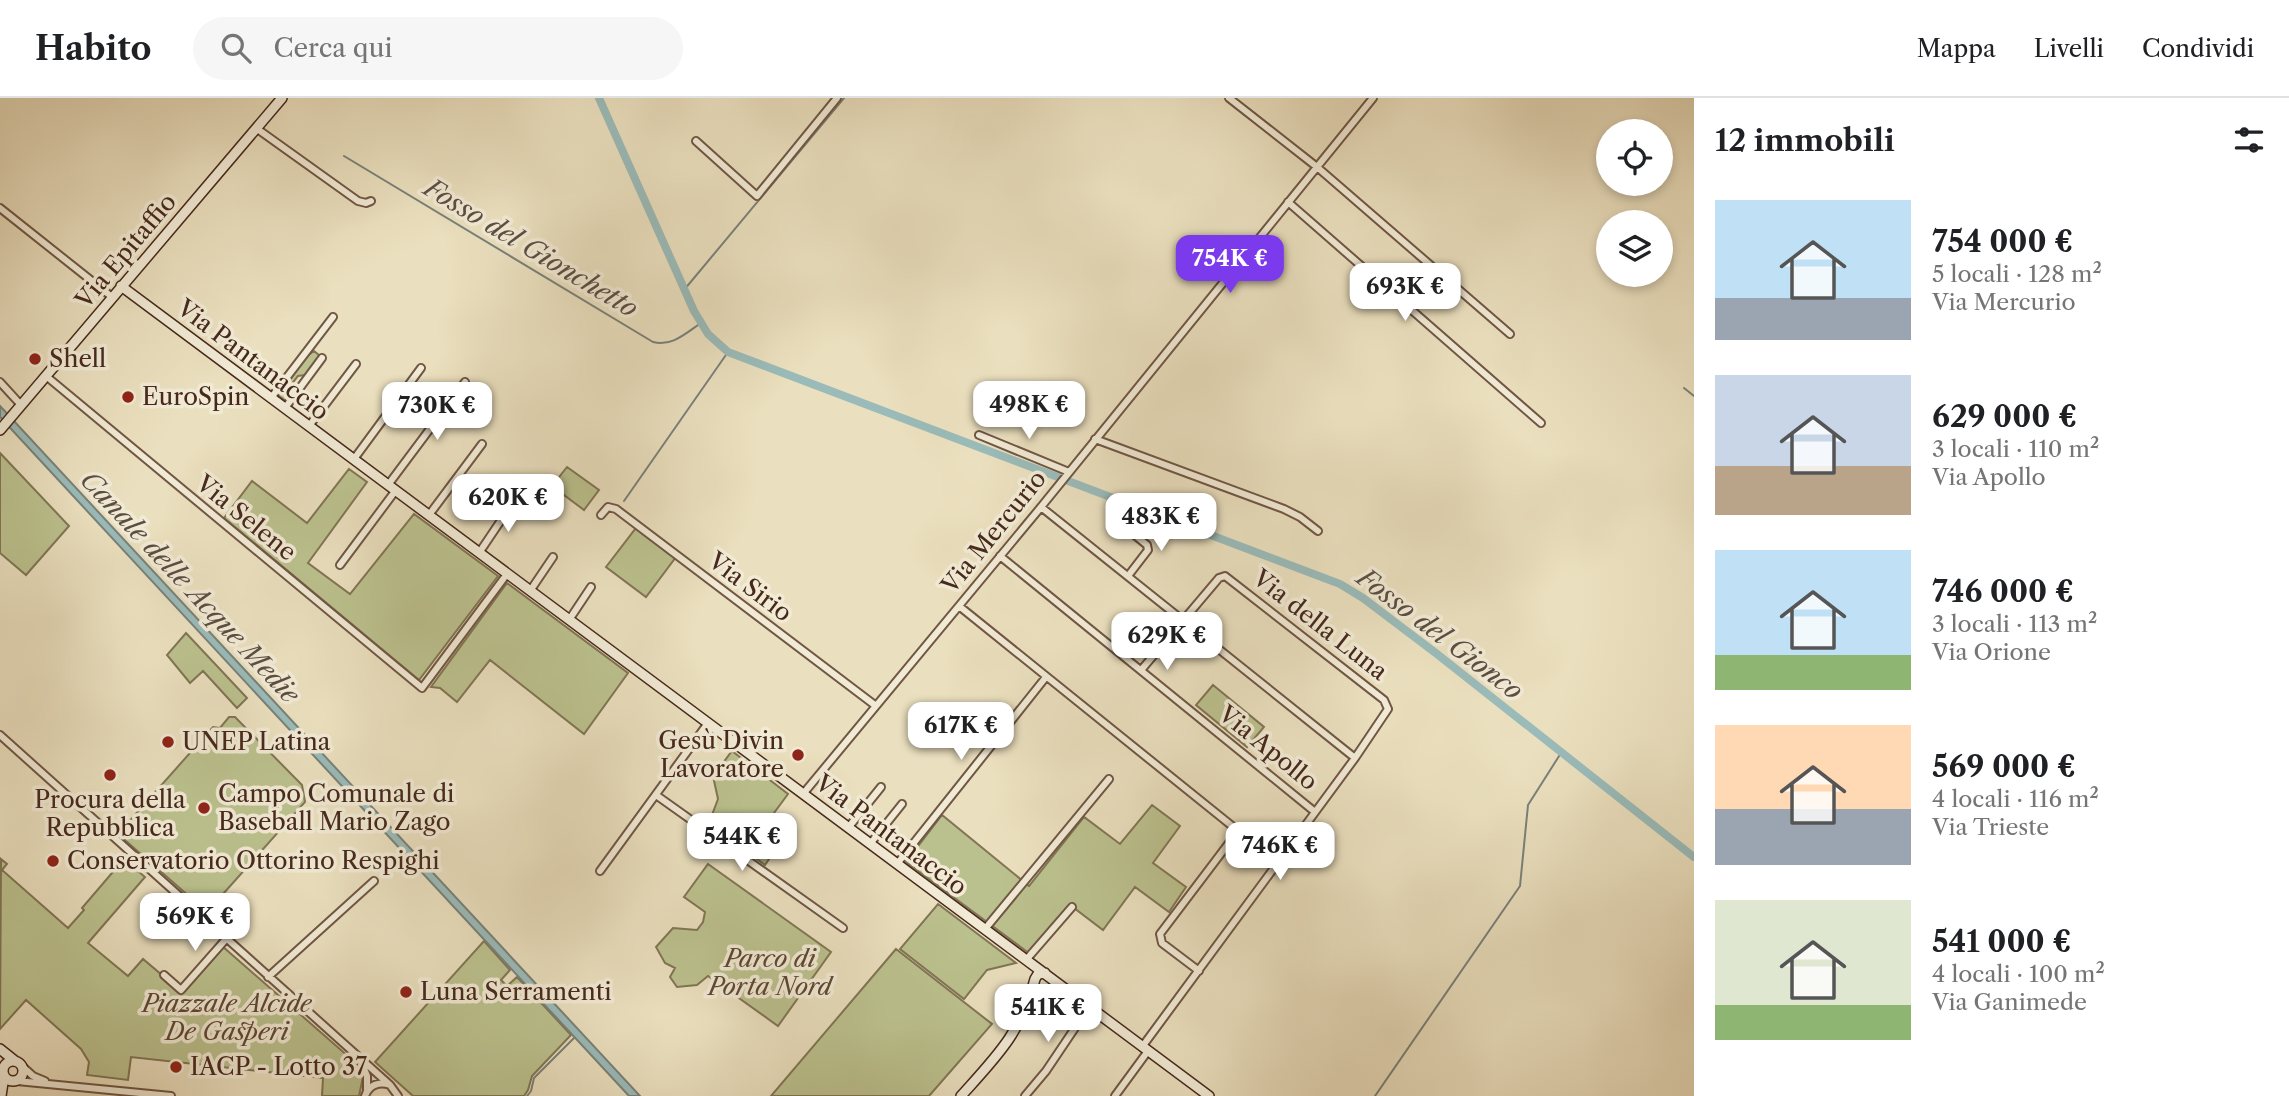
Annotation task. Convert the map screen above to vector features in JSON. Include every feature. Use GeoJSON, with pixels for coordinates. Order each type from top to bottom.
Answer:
{"type":"FeatureCollection","features":[{"type":"Feature","properties":{"kind":"street","name":"Via Epitaffio"},"geometry":{"type":"LineString","coordinates":[[0,430],[282,98]]}},
{"type":"Feature","properties":{"kind":"street"},"geometry":{"type":"LineString","coordinates":[[696,141],[757,195],[837,98]]}},
{"type":"Feature","properties":{"kind":"street"},"geometry":{"type":"LineString","coordinates":[[1229,98],[1317,167],[1510,334]]}},
{"type":"Feature","properties":{"kind":"street","name":"Via Mercurio"},"geometry":{"type":"LineString","coordinates":[[803,794],[1041,507],[1373,98]]}},
{"type":"Feature","properties":{"kind":"street"},"geometry":{"type":"LineString","coordinates":[[256,128],[358,201],[371,201]]}},
{"type":"Feature","properties":{"kind":"street"},"geometry":{"type":"LineString","coordinates":[[1288,202],[1541,423]]}},
{"type":"Feature","properties":{"kind":"street"},"geometry":{"type":"LineString","coordinates":[[0,208],[112,297]]}},
{"type":"Feature","properties":{"kind":"street","name":"Via Pantanaccio"},"geometry":{"type":"LineString","coordinates":[[121,286],[985,929],[1026,960],[1042,977],[1068,991],[1209,1096]]}},
{"type":"Feature","properties":{"kind":"street"},"geometry":{"type":"LineString","coordinates":[[271,398],[333,317]]}},
{"type":"Feature","properties":{"kind":"street"},"geometry":{"type":"LineString","coordinates":[[285,408],[322,358]]}},
{"type":"Feature","properties":{"kind":"street"},"geometry":{"type":"LineString","coordinates":[[309,426],[356,364]]}},
{"type":"Feature","properties":{"kind":"street"},"geometry":{"type":"LineString","coordinates":[[354,459],[421,368]]}},
{"type":"Feature","properties":{"kind":"street"},"geometry":{"type":"LineString","coordinates":[[292,372],[304,381]]}},
{"type":"Feature","properties":{"kind":"street","name":"Via Selene"},"geometry":{"type":"LineString","coordinates":[[46,376],[422,688],[507,574]]}},
{"type":"Feature","properties":{"kind":"street"},"geometry":{"type":"LineString","coordinates":[[0,382],[19,407]]}},
{"type":"Feature","properties":{"kind":"street"},"geometry":{"type":"LineString","coordinates":[[340,565],[465,382]]}},
{"type":"Feature","properties":{"kind":"street"},"geometry":{"type":"LineString","coordinates":[[979,435],[1067,473]]}},
{"type":"Feature","properties":{"kind":"street"},"geometry":{"type":"LineString","coordinates":[[1095,439],[1284,509],[1318,531]]}},
{"type":"Feature","properties":{"kind":"street"},"geometry":{"type":"LineString","coordinates":[[429,515],[482,444]]}},
{"type":"Feature","properties":{"kind":"street"},"geometry":{"type":"LineString","coordinates":[[479,553],[514,501]]}},
{"type":"Feature","properties":{"kind":"street"},"geometry":{"type":"LineString","coordinates":[[1041,507],[1355,758],[1199,971],[1115,1096]]}},
{"type":"Feature","properties":{"kind":"street","name":"Via Sirio"},"geometry":{"type":"LineString","coordinates":[[601,515],[608,508],[616,509],[876,706]]}},
{"type":"Feature","properties":{"kind":"street"},"geometry":{"type":"LineString","coordinates":[[1128,576],[1148,550],[1147,545],[1131,532]]}},
{"type":"Feature","properties":{"kind":"street","name":"Via Apollo"},"geometry":{"type":"LineString","coordinates":[[1000,556],[1315,812]]}},
{"type":"Feature","properties":{"kind":"street"},"geometry":{"type":"LineString","coordinates":[[530,591],[553,557]]}},
{"type":"Feature","properties":{"kind":"street","name":"Via della Luna"},"geometry":{"type":"LineString","coordinates":[[1142,669],[1219,578],[1227,577],[1384,701],[1388,707],[1385,715],[1355,758]]}},
{"type":"Feature","properties":{"kind":"street"},"geometry":{"type":"LineString","coordinates":[[569,620],[591,586]]}},
{"type":"Feature","properties":{"kind":"street"},"geometry":{"type":"LineString","coordinates":[[958,606],[1278,863]]}},
{"type":"Feature","properties":{"kind":"street"},"geometry":{"type":"LineString","coordinates":[[897,864],[1046,677]]}},
{"type":"Feature","properties":{"kind":"street"},"geometry":{"type":"LineString","coordinates":[[600,871],[708,723]]}},
{"type":"Feature","properties":{"kind":"street"},"geometry":{"type":"LineString","coordinates":[[0,735],[399,1095]]}},
{"type":"Feature","properties":{"kind":"street"},"geometry":{"type":"LineString","coordinates":[[985,929],[1109,779]]}},
{"type":"Feature","properties":{"kind":"street"},"geometry":{"type":"LineString","coordinates":[[848,828],[881,787]]}},
{"type":"Feature","properties":{"kind":"street"},"geometry":{"type":"LineString","coordinates":[[656,795],[843,928]]}},
{"type":"Feature","properties":{"kind":"street"},"geometry":{"type":"LineString","coordinates":[[870,844],[902,804]]}},
{"type":"Feature","properties":{"kind":"street"},"geometry":{"type":"LineString","coordinates":[[1199,971],[1162,943],[1160,934],[1238,831]]}},
{"type":"Feature","properties":{"kind":"street"},"geometry":{"type":"LineString","coordinates":[[268,977],[374,881]]}},
{"type":"Feature","properties":{"kind":"street"},"geometry":{"type":"LineString","coordinates":[[1026,960],[1072,907]]}},
{"type":"Feature","properties":{"kind":"street"},"geometry":{"type":"LineString","coordinates":[[164,975],[181,989],[226,939]]}},
{"type":"Feature","properties":{"kind":"street"},"geometry":{"type":"LineString","coordinates":[[1042,977],[1038,989],[1046,989]]}},
{"type":"Feature","properties":{"kind":"street"},"geometry":{"type":"LineString","coordinates":[[1024,1009],[1052,983],[1042,977]]}},
{"type":"Feature","properties":{"kind":"street"},"geometry":{"type":"LineString","coordinates":[[961,1096],[1008,1042],[1042,977]]}},
{"type":"Feature","properties":{"kind":"street","name":"Via Pantanaccio"},"geometry":{"type":"LineString","coordinates":[[1046,989],[1068,991]]}},
{"type":"Feature","properties":{"kind":"street"},"geometry":{"type":"LineString","coordinates":[[1025,1096],[1046,1071],[1089,1007]]}},
{"type":"Feature","properties":{"kind":"street"},"geometry":{"type":"LineString","coordinates":[[0,1049],[33,1076],[50,1083]]}},
{"type":"Feature","properties":{"kind":"street"},"geometry":{"type":"LineString","coordinates":[[360,1060],[367,1076],[366,1094]]}},
{"type":"Feature","properties":{"kind":"street"},"geometry":{"type":"LineString","coordinates":[[4,1096],[2,1070],[6,1064],[19,1064]]}},
{"type":"Feature","properties":{"kind":"street"},"geometry":{"type":"LineString","coordinates":[[4,1096],[22,1077],[19,1064]]}},
{"type":"Feature","properties":{"kind":"street"},"geometry":{"type":"LineString","coordinates":[[2,1070],[11,1082],[50,1083],[110,1093],[171,1096]]}},
{"type":"Feature","properties":{"kind":"street"},"geometry":{"type":"LineString","coordinates":[[366,1094],[374,1085],[390,1085]]}},
{"type":"Feature","properties":{"kind":"green space"},"geometry":{"type":"Polygon","coordinates":[[[314,351],[320,356],[305,375],[298,376],[288,389],[290,396],[286,401],[276,394],[307,356],[314,351]]]}},
{"type":"Feature","properties":{"kind":"green space"},"geometry":{"type":"Polygon","coordinates":[[[0,453],[69,526],[26,575],[0,553],[0,453]]]}},
{"type":"Feature","properties":{"kind":"green space"},"geometry":{"type":"Polygon","coordinates":[[[567,467],[599,490],[584,510],[552,486],[567,467]]]}},
{"type":"Feature","properties":{"kind":"green space"},"geometry":{"type":"Polygon","coordinates":[[[349,469],[367,482],[308,563],[350,594],[414,514],[498,576],[419,680],[224,518],[252,481],[307,523],[349,469]]]}},
{"type":"Feature","properties":{"kind":"green space"},"geometry":{"type":"Polygon","coordinates":[[[636,528],[676,557],[646,597],[606,567],[636,528]]]}},
{"type":"Feature","properties":{"kind":"green space"},"geometry":{"type":"Polygon","coordinates":[[[507,583],[628,673],[584,734],[490,660],[457,702],[440,688],[431,687],[507,583]]]}},
{"type":"Feature","properties":{"kind":"green space"},"geometry":{"type":"Polygon","coordinates":[[[186,633],[247,698],[237,708],[203,671],[190,683],[167,655],[186,633]]]}},
{"type":"Feature","properties":{"kind":"green space"},"geometry":{"type":"Polygon","coordinates":[[[1213,685],[1264,727],[1247,747],[1196,705],[1213,685]]]}},
{"type":"Feature","properties":{"kind":"green space","name":"Campo Comunale di Baseball Mario Zago"},"geometry":{"type":"Polygon","coordinates":[[[229,717],[235,717],[302,785],[305,802],[207,912],[118,834],[213,727],[220,728],[229,717]]]}},
{"type":"Feature","properties":{"kind":"green space"},"geometry":{"type":"Polygon","coordinates":[[[732,751],[788,794],[774,813],[791,826],[765,865],[735,843],[733,834],[712,815],[718,799],[713,776],[732,751]]]}},
{"type":"Feature","properties":{"kind":"green space"},"geometry":{"type":"Polygon","coordinates":[[[1152,805],[1180,826],[1153,863],[1186,887],[1169,912],[1135,887],[1103,930],[1070,905],[1030,954],[906,862],[942,815],[1029,886],[1084,817],[1120,844],[1152,805]]]}},
{"type":"Feature","properties":{"kind":"green space","name":"Piazzale Alcide De Gasperi"},"geometry":{"type":"Polygon","coordinates":[[[1,859],[7,864],[2,870],[68,928],[124,859],[145,877],[88,943],[128,976],[143,959],[182,992],[222,946],[357,1064],[363,1077],[359,1096],[322,1096],[323,1078],[131,1057],[128,1080],[87,1075],[89,1062],[81,1049],[26,1000],[0,1029],[1,859]]]}},
{"type":"Feature","properties":{"kind":"green space","name":"Parco di Porta Nord"},"geometry":{"type":"Polygon","coordinates":[[[708,864],[831,952],[778,1026],[708,976],[697,985],[677,987],[670,977],[675,968],[665,963],[656,947],[673,928],[697,930],[703,922],[705,912],[684,897],[708,864]]]}},
{"type":"Feature","properties":{"kind":"green space"},"geometry":{"type":"Polygon","coordinates":[[[938,904],[1016,963],[987,970],[964,999],[900,949],[938,904]]]}},
{"type":"Feature","properties":{"kind":"green space"},"geometry":{"type":"Polygon","coordinates":[[[484,941],[510,970],[501,980],[507,986],[517,977],[571,1035],[532,1076],[524,1096],[413,1096],[375,1062],[484,941]]]}},
{"type":"Feature","properties":{"kind":"green space"},"geometry":{"type":"Polygon","coordinates":[[[896,949],[992,1024],[929,1096],[771,1096],[896,949]]]}},
{"type":"Feature","properties":{"kind":"water"},"geometry":{"type":"Polygon","coordinates":[[[0,406],[640,1096],[629,1096],[0,417],[0,406]]]}},
{"type":"Feature","properties":{"kind":"waterway","name":"Fosso del Gionco"},"geometry":{"type":"LineString","coordinates":[[599,98],[694,311],[708,334],[728,352],[1340,584],[1363,598],[1437,654],[1694,857]]}},
{"type":"Feature","properties":{"kind":"waterway"},"geometry":{"type":"LineString","coordinates":[[684,290],[844,98]]}},
{"type":"Feature","properties":{"kind":"waterway","name":"Fosso del Gionchetto"},"geometry":{"type":"LineString","coordinates":[[344,156],[653,342],[673,341],[701,323]]}},
{"type":"Feature","properties":{"kind":"waterway"},"geometry":{"type":"LineString","coordinates":[[624,501],[728,352]]}},
{"type":"Feature","properties":{"kind":"waterway"},"geometry":{"type":"LineString","coordinates":[[1684,388],[1694,396]]}},
{"type":"Feature","properties":{"kind":"waterway"},"geometry":{"type":"LineString","coordinates":[[1375,1096],[1520,886],[1528,805],[1561,753]]}},
{"type":"Feature","properties":{"kind":"waterway"},"geometry":{"type":"LineString","coordinates":[[527,1096],[534,1078],[574,1038]]}},
{"type":"Feature","properties":{"kind":"place","name":"Shell"},"geometry":{"type":"Point","coordinates":[35,359]}},
{"type":"Feature","properties":{"kind":"place","name":"EuroSpin"},"geometry":{"type":"Point","coordinates":[128,397]}},
{"type":"Feature","properties":{"kind":"place","name":"UNEP Latina"},"geometry":{"type":"Point","coordinates":[168,742]}},
{"type":"Feature","properties":{"kind":"place","name":"Gesù Divin Lavoratore"},"geometry":{"type":"Point","coordinates":[798,755]}},
{"type":"Feature","properties":{"kind":"place","name":"Procura della Repubblica"},"geometry":{"type":"Point","coordinates":[110,775]}},
{"type":"Feature","properties":{"kind":"place","name":"Campo Comunale di Baseball Mario Zago"},"geometry":{"type":"Point","coordinates":[204,808]}},
{"type":"Feature","properties":{"kind":"place","name":"Conservatorio Ottorino Respighi"},"geometry":{"type":"Point","coordinates":[53,861]}},
{"type":"Feature","properties":{"kind":"place","name":"Luna Serramenti"},"geometry":{"type":"Point","coordinates":[406,992]}},
{"type":"Feature","properties":{"kind":"place","name":"IACP - Lotto 37"},"geometry":{"type":"Point","coordinates":[176,1067]}},
{"type":"Feature","properties":{"kind":"water label","name":"Canale delle Acque Medie"},"geometry":{"type":"Point","coordinates":[190,587]}}]}
